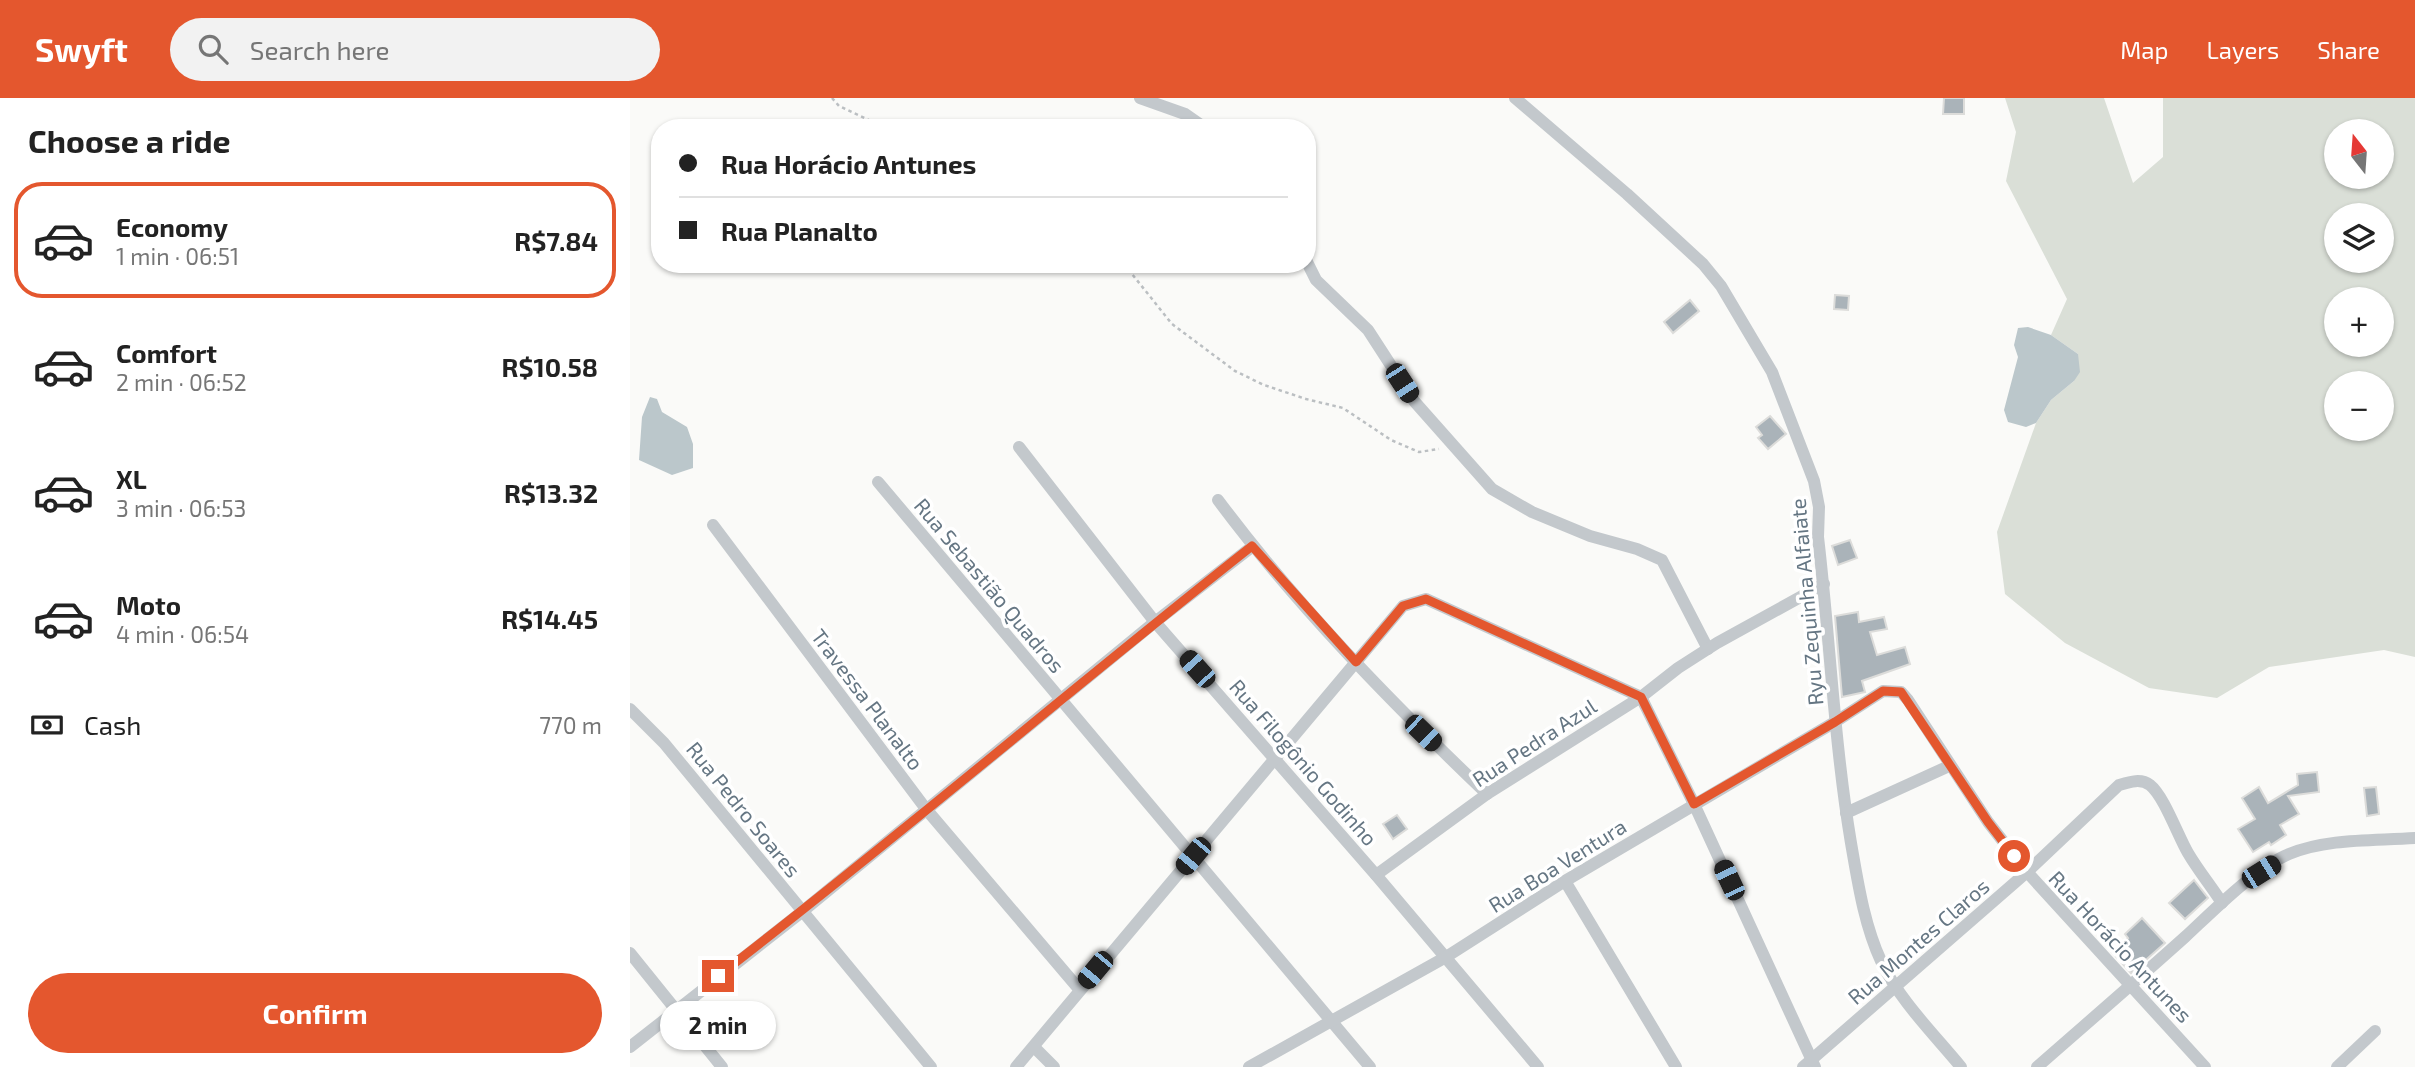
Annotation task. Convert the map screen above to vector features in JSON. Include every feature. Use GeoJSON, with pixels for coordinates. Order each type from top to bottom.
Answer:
{"type":"FeatureCollection","features":[{"type":"Feature","properties":{"kind":"street"},"geometry":{"type":"LineString","coordinates":[[1140,98],[1192,119]]}},
{"type":"Feature","properties":{"kind":"street","name":"Ryu Zequinha Alfaiate"},"geometry":{"type":"LineString","coordinates":[[1515,98],[1627,194],[1703,264],[1721,286],[1772,372],[1814,481],[1819,507],[1818,537],[1835,722],[1856,874],[1870,934],[1896,987],[1961,1067]]}},
{"type":"Feature","properties":{"kind":"street"},"geometry":{"type":"LineString","coordinates":[[1313,273],[1368,330],[1414,401],[1492,489],[1532,512],[1590,536],[1662,560],[1708,649]]}},
{"type":"Feature","properties":{"kind":"street","name":"Rua Filogônio Godinho"},"geometry":{"type":"LineString","coordinates":[[1019,447],[1155,622],[1376,875],[1538,1067]]}},
{"type":"Feature","properties":{"kind":"street","name":"Rua Sebastião Quadros"},"geometry":{"type":"LineString","coordinates":[[878,482],[1370,1067]]}},
{"type":"Feature","properties":{"kind":"street"},"geometry":{"type":"LineString","coordinates":[[1218,500],[1252,546],[1356,662],[1423,733],[1487,794]]}},
{"type":"Feature","properties":{"kind":"street","name":"Travessa Planalto"},"geometry":{"type":"LineString","coordinates":[[713,525],[926,809],[1079,989]]}},
{"type":"Feature","properties":{"kind":"street"},"geometry":{"type":"LineString","coordinates":[[630,1047],[803,911],[1155,622],[1252,546]]}},
{"type":"Feature","properties":{"kind":"street","name":"Rua Pedra Azul"},"geometry":{"type":"LineString","coordinates":[[1376,875],[1487,794],[1641,697],[1708,649],[1824,584]]}},
{"type":"Feature","properties":{"kind":"street"},"geometry":{"type":"LineString","coordinates":[[1016,1067],[1403,606],[1426,599],[1641,697],[1694,804],[1810,1065]]}},
{"type":"Feature","properties":{"kind":"street","name":"Rua Boa Ventura"},"geometry":{"type":"LineString","coordinates":[[1249,1067],[1446,957],[1565,881],[1883,691]]}},
{"type":"Feature","properties":{"kind":"street","name":"Rua Horácio Antunes"},"geometry":{"type":"LineString","coordinates":[[1883,691],[1901,692],[1988,822],[2027,872],[2205,1067]]}},
{"type":"Feature","properties":{"kind":"street","name":"Rua Pedro Soares"},"geometry":{"type":"LineString","coordinates":[[630,709],[664,743],[931,1067]]}},
{"type":"Feature","properties":{"kind":"street"},"geometry":{"type":"LineString","coordinates":[[1846,813],[1949,766]]}},
{"type":"Feature","properties":{"kind":"street","name":"Rua Montes Claros"},"geometry":{"type":"LineString","coordinates":[[1810,1065],[2027,872],[2119,785],[2140,781],[2149,784],[2157,793],[2188,853],[2222,903]]}},
{"type":"Feature","properties":{"kind":"street"},"geometry":{"type":"LineString","coordinates":[[2037,1067],[2222,903],[2287,855],[2314,846],[2415,838]]}},
{"type":"Feature","properties":{"kind":"street"},"geometry":{"type":"LineString","coordinates":[[1565,881],[1676,1067]]}},
{"type":"Feature","properties":{"kind":"street"},"geometry":{"type":"LineString","coordinates":[[630,953],[723,1067]]}},
{"type":"Feature","properties":{"kind":"street"},"geometry":{"type":"LineString","coordinates":[[2337,1067],[2375,1031]]}},
{"type":"Feature","properties":{"kind":"street"},"geometry":{"type":"LineString","coordinates":[[1034,1048],[1054,1067]]}},
{"type":"Feature","properties":{"kind":"path"},"geometry":{"type":"LineString","coordinates":[[832,98],[839,106],[867,119]]}},
{"type":"Feature","properties":{"kind":"path"},"geometry":{"type":"LineString","coordinates":[[1131,273],[1172,324],[1235,371],[1274,388],[1343,408],[1391,440],[1419,452],[1438,449],[1449,442]]}},
{"type":"Feature","properties":{"kind":"shaded area"},"geometry":{"type":"Polygon","coordinates":[[[2005,98],[2104,98],[2133,183],[2163,157],[2163,98],[2415,98],[2415,657],[2384,650],[2269,667],[2217,698],[2149,688],[2065,643],[2005,594],[1997,532],[2036,423],[2051,400],[2074,381],[2078,354],[2051,335],[2067,299],[2006,181],[2016,132],[2005,98]]]}},
{"type":"Feature","properties":{"kind":"shaded area"},"geometry":{"type":"Polygon","coordinates":[[[2028,327],[2051,335],[2078,354],[2080,372],[2074,381],[2051,400],[2036,423],[2026,427],[2008,422],[2004,410],[2018,357],[2014,345],[2018,328],[2028,327]]]}},
{"type":"Feature","properties":{"kind":"shaded area"},"geometry":{"type":"Polygon","coordinates":[[[650,397],[657,399],[662,412],[687,427],[693,444],[693,468],[672,475],[639,460],[642,417],[650,397]]]}},
{"type":"Feature","properties":{"kind":"building"},"geometry":{"type":"Polygon","coordinates":[[[1944,98],[1964,98],[1964,114],[1943,114],[1944,98]]]}},
{"type":"Feature","properties":{"kind":"building"},"geometry":{"type":"Polygon","coordinates":[[[1835,295],[1849,296],[1848,310],[1834,309],[1835,295]]]}},
{"type":"Feature","properties":{"kind":"building"},"geometry":{"type":"Polygon","coordinates":[[[1690,300],[1699,311],[1673,333],[1664,322],[1690,300]]]}},
{"type":"Feature","properties":{"kind":"building"},"geometry":{"type":"Polygon","coordinates":[[[1770,416],[1786,434],[1768,449],[1758,438],[1762,435],[1756,427],[1770,416]]]}},
{"type":"Feature","properties":{"kind":"building"},"geometry":{"type":"Polygon","coordinates":[[[1850,540],[1857,558],[1838,565],[1832,546],[1850,540]]]}},
{"type":"Feature","properties":{"kind":"building"},"geometry":{"type":"Polygon","coordinates":[[[1858,612],[1859,622],[1884,617],[1887,629],[1870,632],[1877,655],[1905,647],[1910,664],[1862,681],[1865,692],[1842,697],[1835,616],[1858,612]]]}},
{"type":"Feature","properties":{"kind":"building"},"geometry":{"type":"Polygon","coordinates":[[[2317,772],[2319,792],[2288,796],[2299,814],[2280,825],[2286,835],[2253,852],[2238,829],[2255,819],[2242,798],[2259,787],[2268,803],[2298,785],[2297,774],[2317,772]]]}},
{"type":"Feature","properties":{"kind":"building"},"geometry":{"type":"Polygon","coordinates":[[[2376,787],[2379,814],[2367,816],[2364,788],[2376,787]]]}},
{"type":"Feature","properties":{"kind":"building"},"geometry":{"type":"Polygon","coordinates":[[[1397,815],[1407,829],[1393,839],[1383,824],[1397,815]]]}},
{"type":"Feature","properties":{"kind":"building"},"geometry":{"type":"Polygon","coordinates":[[[2194,880],[2208,898],[2185,919],[2169,903],[2194,880]]]}},
{"type":"Feature","properties":{"kind":"building"},"geometry":{"type":"Polygon","coordinates":[[[2142,918],[2165,943],[2131,973],[2112,952],[2128,938],[2125,934],[2142,918]]]}},
{"type":"Feature","properties":{"kind":"route"},"geometry":{"type":"LineString","coordinates":[[718,976],[803,911],[1155,622],[1252,546],[1356,662],[1403,606],[1426,599],[1641,697],[1694,804],[1883,691],[1901,692],[1949,766],[2014,856]]}}]}
